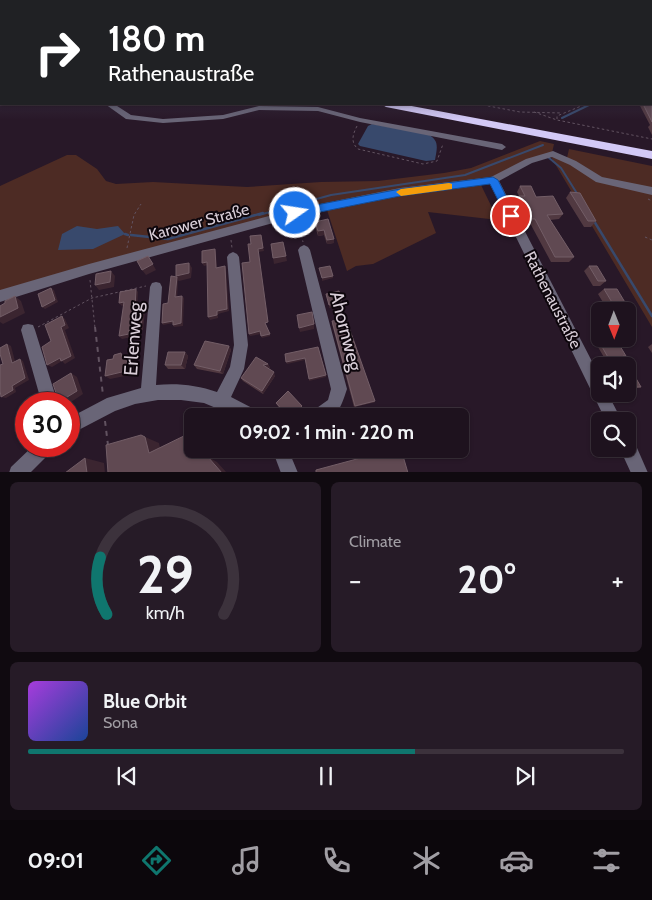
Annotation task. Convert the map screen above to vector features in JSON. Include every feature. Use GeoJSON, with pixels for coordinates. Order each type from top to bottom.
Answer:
{"type":"FeatureCollection","features":[{"type":"Feature","properties":{"kind":"highway"},"geometry":{"type":"LineString","coordinates":[[391,105],[652,155]]}},
{"type":"Feature","properties":{"kind":"highway"},"geometry":{"type":"LineString","coordinates":[[439,105],[652,146]]}},
{"type":"Feature","properties":{"kind":"street"},"geometry":{"type":"LineString","coordinates":[[111,105],[129,116],[163,121],[223,117],[259,108],[318,109],[360,120],[502,147]]}},
{"type":"Feature","properties":{"kind":"street","name":"Karower Straße"},"geometry":{"type":"LineString","coordinates":[[0,296],[89,269],[295,213],[400,192],[493,180],[529,161],[553,154],[567,160],[599,180],[650,195]]}},
{"type":"Feature","properties":{"kind":"street","name":"Rathenaustraße"},"geometry":{"type":"LineString","coordinates":[[493,180],[591,375]]}},
{"type":"Feature","properties":{"kind":"street","name":"Ahornweg"},"geometry":{"type":"LineString","coordinates":[[304,250],[339,389],[334,405],[330,408]]}},
{"type":"Feature","properties":{"kind":"street"},"geometry":{"type":"LineString","coordinates":[[221,400],[237,369],[241,345],[233,257]]}},
{"type":"Feature","properties":{"kind":"street","name":"Erlenweg"},"geometry":{"type":"LineString","coordinates":[[148,393],[156,287]]}},
{"type":"Feature","properties":{"kind":"street"},"geometry":{"type":"LineString","coordinates":[[28,330],[46,392]]}},
{"type":"Feature","properties":{"kind":"street"},"geometry":{"type":"LineString","coordinates":[[80,422],[125,399],[148,393],[175,390],[197,393],[221,400],[236,408]]}},
{"type":"Feature","properties":{"kind":"street"},"geometry":{"type":"LineString","coordinates":[[17,472],[33,457]]}},
{"type":"Feature","properties":{"kind":"street"},"geometry":{"type":"LineString","coordinates":[[632,457],[640,472]]}},
{"type":"Feature","properties":{"kind":"street"},"geometry":{"type":"LineString","coordinates":[[284,458],[290,472]]}},
{"type":"Feature","properties":{"kind":"path"},"geometry":{"type":"LineString","coordinates":[[485,105],[534,112],[562,113]]}},
{"type":"Feature","properties":{"kind":"path"},"geometry":{"type":"LineString","coordinates":[[558,120],[557,116],[562,113],[583,105]]}},
{"type":"Feature","properties":{"kind":"path"},"geometry":{"type":"LineString","coordinates":[[534,112],[558,120],[652,139]]}},
{"type":"Feature","properties":{"kind":"path"},"geometry":{"type":"LineString","coordinates":[[360,120],[352,139],[354,146],[358,149],[423,164],[437,161],[444,136]]}},
{"type":"Feature","properties":{"kind":"path"},"geometry":{"type":"LineString","coordinates":[[650,195],[652,201]]}},
{"type":"Feature","properties":{"kind":"path"},"geometry":{"type":"LineString","coordinates":[[125,259],[134,215],[141,204]]}},
{"type":"Feature","properties":{"kind":"path"},"geometry":{"type":"LineString","coordinates":[[295,213],[304,250]]}},
{"type":"Feature","properties":{"kind":"path"},"geometry":{"type":"LineString","coordinates":[[230,230],[233,257]]}},
{"type":"Feature","properties":{"kind":"path"},"geometry":{"type":"LineString","coordinates":[[644,237],[652,240]]}},
{"type":"Feature","properties":{"kind":"path"},"geometry":{"type":"LineString","coordinates":[[89,269],[108,446]]}},
{"type":"Feature","properties":{"kind":"path"},"geometry":{"type":"LineString","coordinates":[[28,330],[92,298],[144,286],[156,287]]}},
{"type":"Feature","properties":{"kind":"shaded area"},"geometry":{"type":"Polygon","coordinates":[[[540,141],[554,144],[552,153],[499,176],[334,201],[0,293],[0,186],[67,155],[76,155],[97,169],[106,181],[116,184],[153,182],[247,187],[321,182],[378,181],[444,173],[471,168],[540,141]]]}},
{"type":"Feature","properties":{"kind":"shaded area"},"geometry":{"type":"Polygon","coordinates":[[[569,149],[652,166],[652,327],[551,157],[567,158],[569,149]]]}},
{"type":"Feature","properties":{"kind":"shaded area"},"geometry":{"type":"Polygon","coordinates":[[[481,185],[498,220],[428,212],[436,233],[373,264],[356,266],[347,271],[327,210],[407,194],[481,185]]]}},
{"type":"Feature","properties":{"kind":"water"},"geometry":{"type":"Polygon","coordinates":[[[372,124],[431,136],[437,145],[435,160],[426,161],[360,146],[358,144],[368,126],[372,124]]]}},
{"type":"Feature","properties":{"kind":"water"},"geometry":{"type":"Polygon","coordinates":[[[77,226],[97,229],[118,226],[125,234],[93,249],[58,250],[62,234],[77,226]]]}},
{"type":"Feature","properties":{"kind":"building"},"geometry":{"type":"Polygon","coordinates":[[[644,105],[652,105],[652,122],[644,105]]]}},
{"type":"Feature","properties":{"kind":"building"},"geometry":{"type":"Polygon","coordinates":[[[520,186],[531,186],[536,197],[553,196],[563,214],[547,215],[574,257],[555,257],[535,219],[532,219],[519,196],[525,196],[520,186]]]}},
{"type":"Feature","properties":{"kind":"building"},"geometry":{"type":"Polygon","coordinates":[[[570,192],[580,193],[596,221],[588,221],[570,192]]]}},
{"type":"Feature","properties":{"kind":"building"},"geometry":{"type":"Polygon","coordinates":[[[290,216],[294,224],[282,228],[278,219],[290,216]]]}},
{"type":"Feature","properties":{"kind":"building"},"geometry":{"type":"Polygon","coordinates":[[[328,219],[334,239],[327,240],[324,230],[318,231],[315,222],[328,219]]]}},
{"type":"Feature","properties":{"kind":"building"},"geometry":{"type":"Polygon","coordinates":[[[261,235],[263,248],[258,249],[268,322],[265,323],[270,334],[261,336],[260,331],[249,334],[242,263],[250,262],[248,244],[251,244],[250,236],[261,235]]]}},
{"type":"Feature","properties":{"kind":"building"},"geometry":{"type":"Polygon","coordinates":[[[283,242],[286,256],[273,258],[271,244],[283,242]]]}},
{"type":"Feature","properties":{"kind":"building"},"geometry":{"type":"Polygon","coordinates":[[[215,249],[216,268],[225,266],[227,309],[217,311],[217,315],[208,317],[207,262],[202,263],[202,251],[215,249]]]}},
{"type":"Feature","properties":{"kind":"building"},"geometry":{"type":"Polygon","coordinates":[[[148,256],[153,264],[142,270],[137,261],[148,256]]]}},
{"type":"Feature","properties":{"kind":"building"},"geometry":{"type":"Polygon","coordinates":[[[189,263],[189,273],[176,276],[176,265],[189,263]]]}},
{"type":"Feature","properties":{"kind":"building"},"geometry":{"type":"Polygon","coordinates":[[[330,266],[333,276],[322,278],[319,268],[330,266]]]}},
{"type":"Feature","properties":{"kind":"building"},"geometry":{"type":"Polygon","coordinates":[[[589,266],[597,266],[606,281],[598,281],[589,266]]]}},
{"type":"Feature","properties":{"kind":"building"},"geometry":{"type":"Polygon","coordinates":[[[111,271],[110,282],[95,285],[96,274],[111,271]]]}},
{"type":"Feature","properties":{"kind":"building"},"geometry":{"type":"Polygon","coordinates":[[[171,276],[177,277],[175,297],[182,296],[181,323],[173,325],[173,321],[162,323],[163,304],[168,303],[171,276]]]}},
{"type":"Feature","properties":{"kind":"building"},"geometry":{"type":"Polygon","coordinates":[[[51,288],[55,300],[42,307],[38,294],[51,288]]]}},
{"type":"Feature","properties":{"kind":"building"},"geometry":{"type":"Polygon","coordinates":[[[136,289],[135,309],[143,308],[141,328],[129,330],[129,334],[119,336],[124,302],[119,303],[120,292],[136,289]]]}},
{"type":"Feature","properties":{"kind":"building"},"geometry":{"type":"Polygon","coordinates":[[[604,289],[617,289],[625,302],[612,302],[604,289]]]}},
{"type":"Feature","properties":{"kind":"building"},"geometry":{"type":"Polygon","coordinates":[[[339,291],[342,303],[329,305],[326,294],[339,291]]]}},
{"type":"Feature","properties":{"kind":"building"},"geometry":{"type":"Polygon","coordinates":[[[15,296],[18,308],[0,317],[0,306],[15,296]]]}},
{"type":"Feature","properties":{"kind":"building"},"geometry":{"type":"Polygon","coordinates":[[[312,312],[314,324],[299,328],[297,315],[312,312]]]}},
{"type":"Feature","properties":{"kind":"building"},"geometry":{"type":"Polygon","coordinates":[[[62,316],[65,325],[61,327],[71,356],[61,361],[60,358],[47,365],[42,347],[51,341],[45,325],[62,316]]]}},
{"type":"Feature","properties":{"kind":"building"},"geometry":{"type":"Polygon","coordinates":[[[346,319],[375,401],[355,406],[332,321],[346,319]]]}},
{"type":"Feature","properties":{"kind":"building"},"geometry":{"type":"Polygon","coordinates":[[[205,341],[229,346],[220,371],[194,365],[205,341]]]}},
{"type":"Feature","properties":{"kind":"building"},"geometry":{"type":"Polygon","coordinates":[[[7,344],[12,363],[20,359],[25,378],[12,386],[13,390],[1,397],[0,365],[3,364],[0,348],[7,344]]]}},
{"type":"Feature","properties":{"kind":"building"},"geometry":{"type":"Polygon","coordinates":[[[318,347],[326,375],[309,379],[305,358],[286,362],[285,354],[318,347]]]}},
{"type":"Feature","properties":{"kind":"building"},"geometry":{"type":"Polygon","coordinates":[[[603,348],[621,348],[626,356],[624,357],[608,357],[603,348]]]}},
{"type":"Feature","properties":{"kind":"building"},"geometry":{"type":"Polygon","coordinates":[[[168,352],[185,352],[181,365],[165,365],[168,352]]]}},
{"type":"Feature","properties":{"kind":"building"},"geometry":{"type":"Polygon","coordinates":[[[121,353],[122,357],[127,356],[126,371],[105,376],[107,360],[113,359],[114,355],[121,353]]]}},
{"type":"Feature","properties":{"kind":"building"},"geometry":{"type":"Polygon","coordinates":[[[256,357],[268,364],[263,365],[274,372],[262,391],[241,378],[256,357]]]}},
{"type":"Feature","properties":{"kind":"building"},"geometry":{"type":"Polygon","coordinates":[[[71,373],[77,391],[56,392],[53,384],[71,373]]]}},
{"type":"Feature","properties":{"kind":"building"},"geometry":{"type":"Polygon","coordinates":[[[636,378],[641,387],[636,387],[636,378]]]}},
{"type":"Feature","properties":{"kind":"building"},"geometry":{"type":"Polygon","coordinates":[[[288,391],[302,406],[300,408],[281,408],[276,403],[288,391]]]}},
{"type":"Feature","properties":{"kind":"building"},"geometry":{"type":"Polygon","coordinates":[[[141,435],[145,437],[149,453],[184,436],[184,458],[209,458],[221,472],[108,472],[106,445],[141,435]]]}},
{"type":"Feature","properties":{"kind":"building"},"geometry":{"type":"Polygon","coordinates":[[[85,458],[87,472],[66,472],[85,458]]]}},
{"type":"Feature","properties":{"kind":"building"},"geometry":{"type":"Polygon","coordinates":[[[361,458],[404,458],[408,472],[316,472],[316,470],[361,458]]]}},
{"type":"Feature","properties":{"kind":"waterway"},"geometry":{"type":"LineString","coordinates":[[562,118],[589,105]]}},
{"type":"Feature","properties":{"kind":"waterway"},"geometry":{"type":"LineString","coordinates":[[259,215],[331,195],[465,175],[543,145]]}},
{"type":"Feature","properties":{"kind":"waterway"},"geometry":{"type":"LineString","coordinates":[[548,157],[561,168],[578,195]]}},
{"type":"Feature","properties":{"kind":"waterway"},"geometry":{"type":"LineString","coordinates":[[131,235],[168,239],[263,213]]}},
{"type":"Feature","properties":{"kind":"waterway"},"geometry":{"type":"LineString","coordinates":[[594,221],[652,316]]}},
{"type":"Feature","properties":{"kind":"slow traffic"},"geometry":{"type":"LineString","coordinates":[[401,192],[449,187]]}},
{"type":"Feature","properties":{"kind":"route"},"geometry":{"type":"LineString","coordinates":[[295,213],[400,192],[493,180],[511,216]]}}]}
